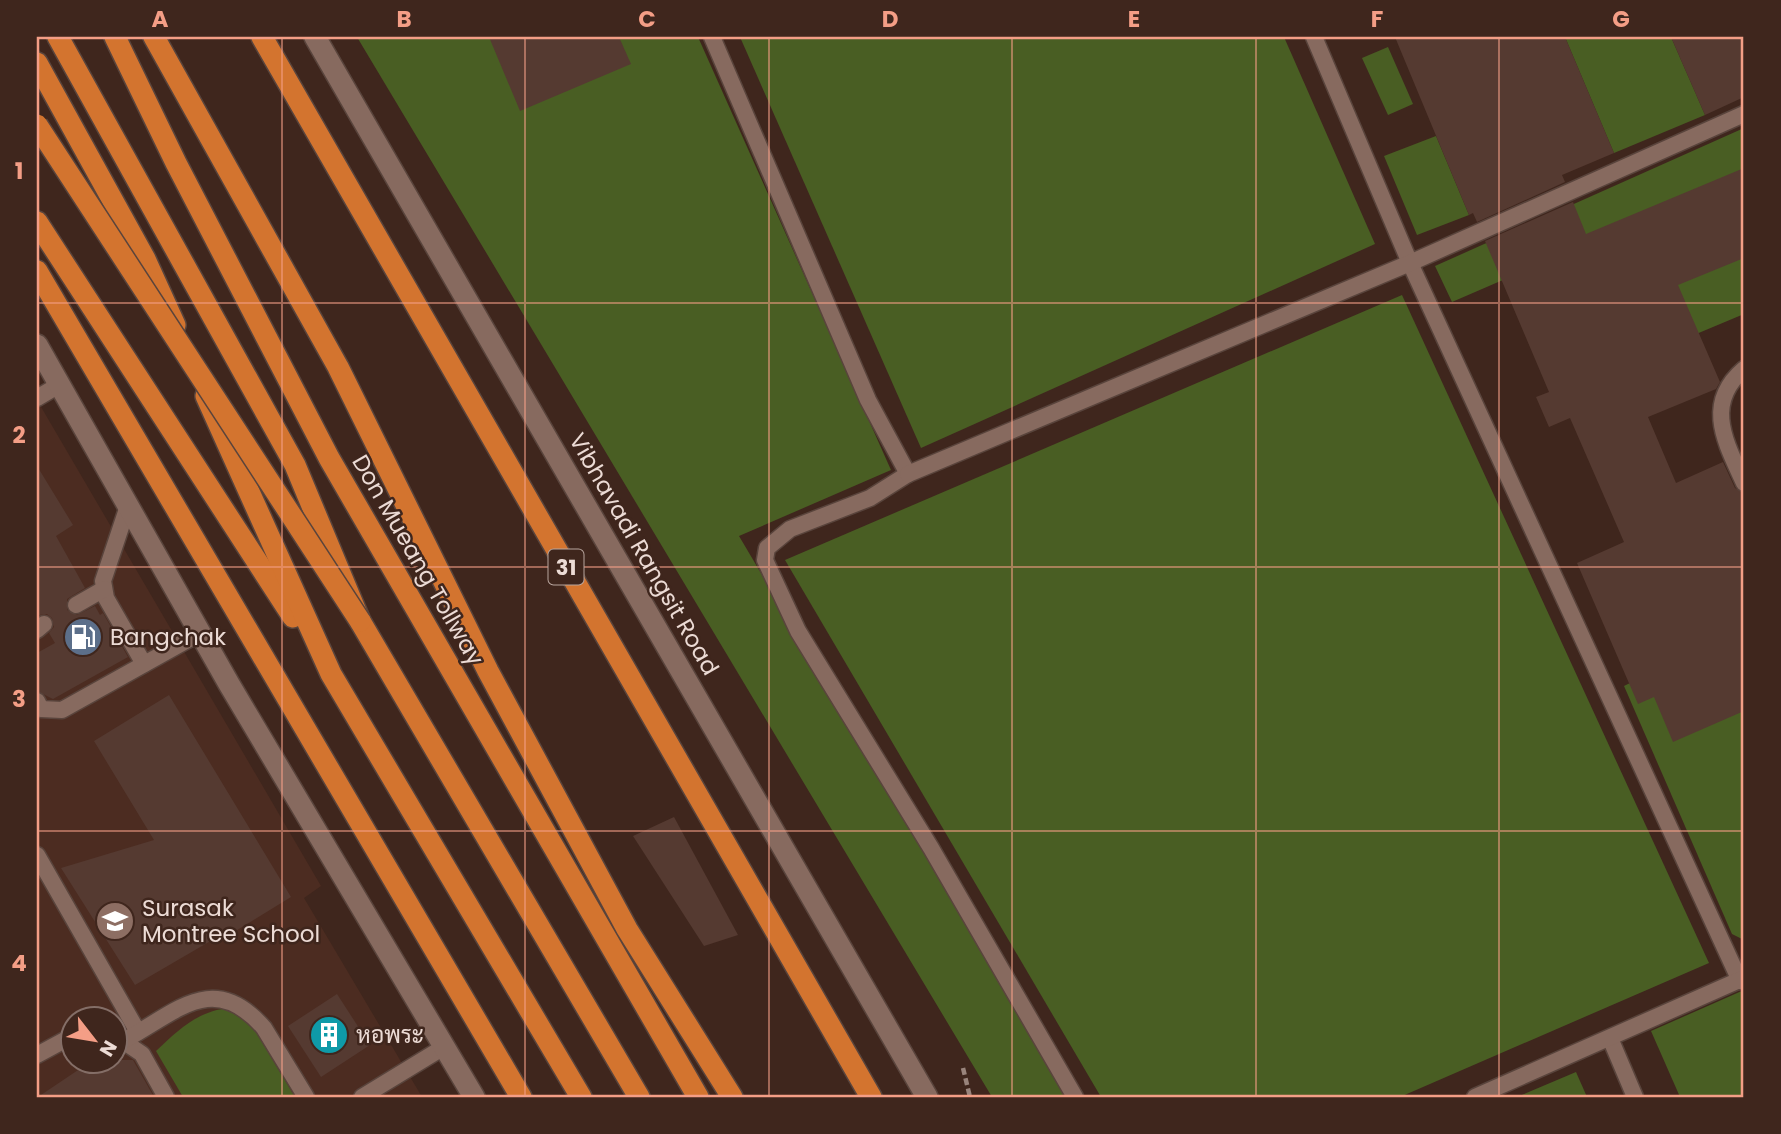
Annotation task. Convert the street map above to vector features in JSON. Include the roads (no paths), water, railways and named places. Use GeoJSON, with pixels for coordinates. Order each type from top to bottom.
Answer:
{"type":"FeatureCollection","features":[{"type":"Feature","properties":{"kind":"highway"},"geometry":{"type":"LineString","coordinates":[[58,37],[295,465],[360,621]]}},
{"type":"Feature","properties":{"kind":"highway","name":"Don Mueang Tollway"},"geometry":{"type":"LineString","coordinates":[[115,37],[176,163],[328,458],[698,1097]]}},
{"type":"Feature","properties":{"kind":"highway"},"geometry":{"type":"LineString","coordinates":[[154,37],[338,367],[488,671],[627,929],[732,1097]]}},
{"type":"Feature","properties":{"kind":"highway","name":"31"},"geometry":{"type":"LineString","coordinates":[[261,37],[871,1097]]}},
{"type":"Feature","properties":{"kind":"highway"},"geometry":{"type":"LineString","coordinates":[[37,63],[145,259],[331,674]]}},
{"type":"Feature","properties":{"kind":"highway"},"geometry":{"type":"LineString","coordinates":[[37,125],[360,621],[639,1097]]}},
{"type":"Feature","properties":{"kind":"highway"},"geometry":{"type":"LineString","coordinates":[[37,222],[331,674],[581,1097]]}},
{"type":"Feature","properties":{"kind":"highway"},"geometry":{"type":"LineString","coordinates":[[37,271],[62,318],[521,1097]]}},
{"type":"Feature","properties":{"kind":"main road","name":"Vibhavadi Rangsit Road"},"geometry":{"type":"LineString","coordinates":[[316,37],[927,1097]]}},
{"type":"Feature","properties":{"kind":"main road"},"geometry":{"type":"LineString","coordinates":[[37,345],[200,633],[474,1097]]}},
{"type":"Feature","properties":{"kind":"lane"},"geometry":{"type":"LineString","coordinates":[[712,37],[868,400],[908,474]]}},
{"type":"Feature","properties":{"kind":"lane"},"geometry":{"type":"LineString","coordinates":[[1314,37],[1410,263],[1742,979],[1475,1097]]}},
{"type":"Feature","properties":{"kind":"lane"},"geometry":{"type":"LineString","coordinates":[[1075,1097],[931,848],[798,631],[765,560],[767,548],[790,529],[870,498],[908,474],[1410,263],[1744,114]]}},
{"type":"Feature","properties":{"kind":"lane"},"geometry":{"type":"LineString","coordinates":[[1744,369],[1720,404],[1723,436],[1744,483]]}},
{"type":"Feature","properties":{"kind":"lane"},"geometry":{"type":"LineString","coordinates":[[37,398],[59,385]]}},
{"type":"Feature","properties":{"kind":"lane"},"geometry":{"type":"LineString","coordinates":[[128,506],[103,581],[106,598],[144,664]]}},
{"type":"Feature","properties":{"kind":"lane"},"geometry":{"type":"LineString","coordinates":[[76,605],[104,589]]}},
{"type":"Feature","properties":{"kind":"lane"},"geometry":{"type":"LineString","coordinates":[[37,701],[41,709],[62,710],[200,633]]}},
{"type":"Feature","properties":{"kind":"lane"},"geometry":{"type":"LineString","coordinates":[[37,855],[138,1032]]}},
{"type":"Feature","properties":{"kind":"lane"},"geometry":{"type":"LineString","coordinates":[[130,1035],[200,998],[224,997],[256,1018],[306,1097]]}},
{"type":"Feature","properties":{"kind":"lane"},"geometry":{"type":"LineString","coordinates":[[1610,1038],[1635,1097]]}},
{"type":"Feature","properties":{"kind":"lane"},"geometry":{"type":"LineString","coordinates":[[37,1055],[60,1043]]}},
{"type":"Feature","properties":{"kind":"lane"},"geometry":{"type":"LineString","coordinates":[[130,1046],[142,1055],[166,1097]]}},
{"type":"Feature","properties":{"kind":"lane"},"geometry":{"type":"LineString","coordinates":[[362,1097],[444,1047]]}},
{"type":"Feature","properties":{"kind":"place","name":"Bangchak"},"geometry":{"type":"Point","coordinates":[83,637]}},
{"type":"Feature","properties":{"kind":"place","name":"Surasak Montree School"},"geometry":{"type":"Point","coordinates":[115,921]}},
{"type":"Feature","properties":{"kind":"place","name":"หอพระ"},"geometry":{"type":"Point","coordinates":[329,1035]}}]}
